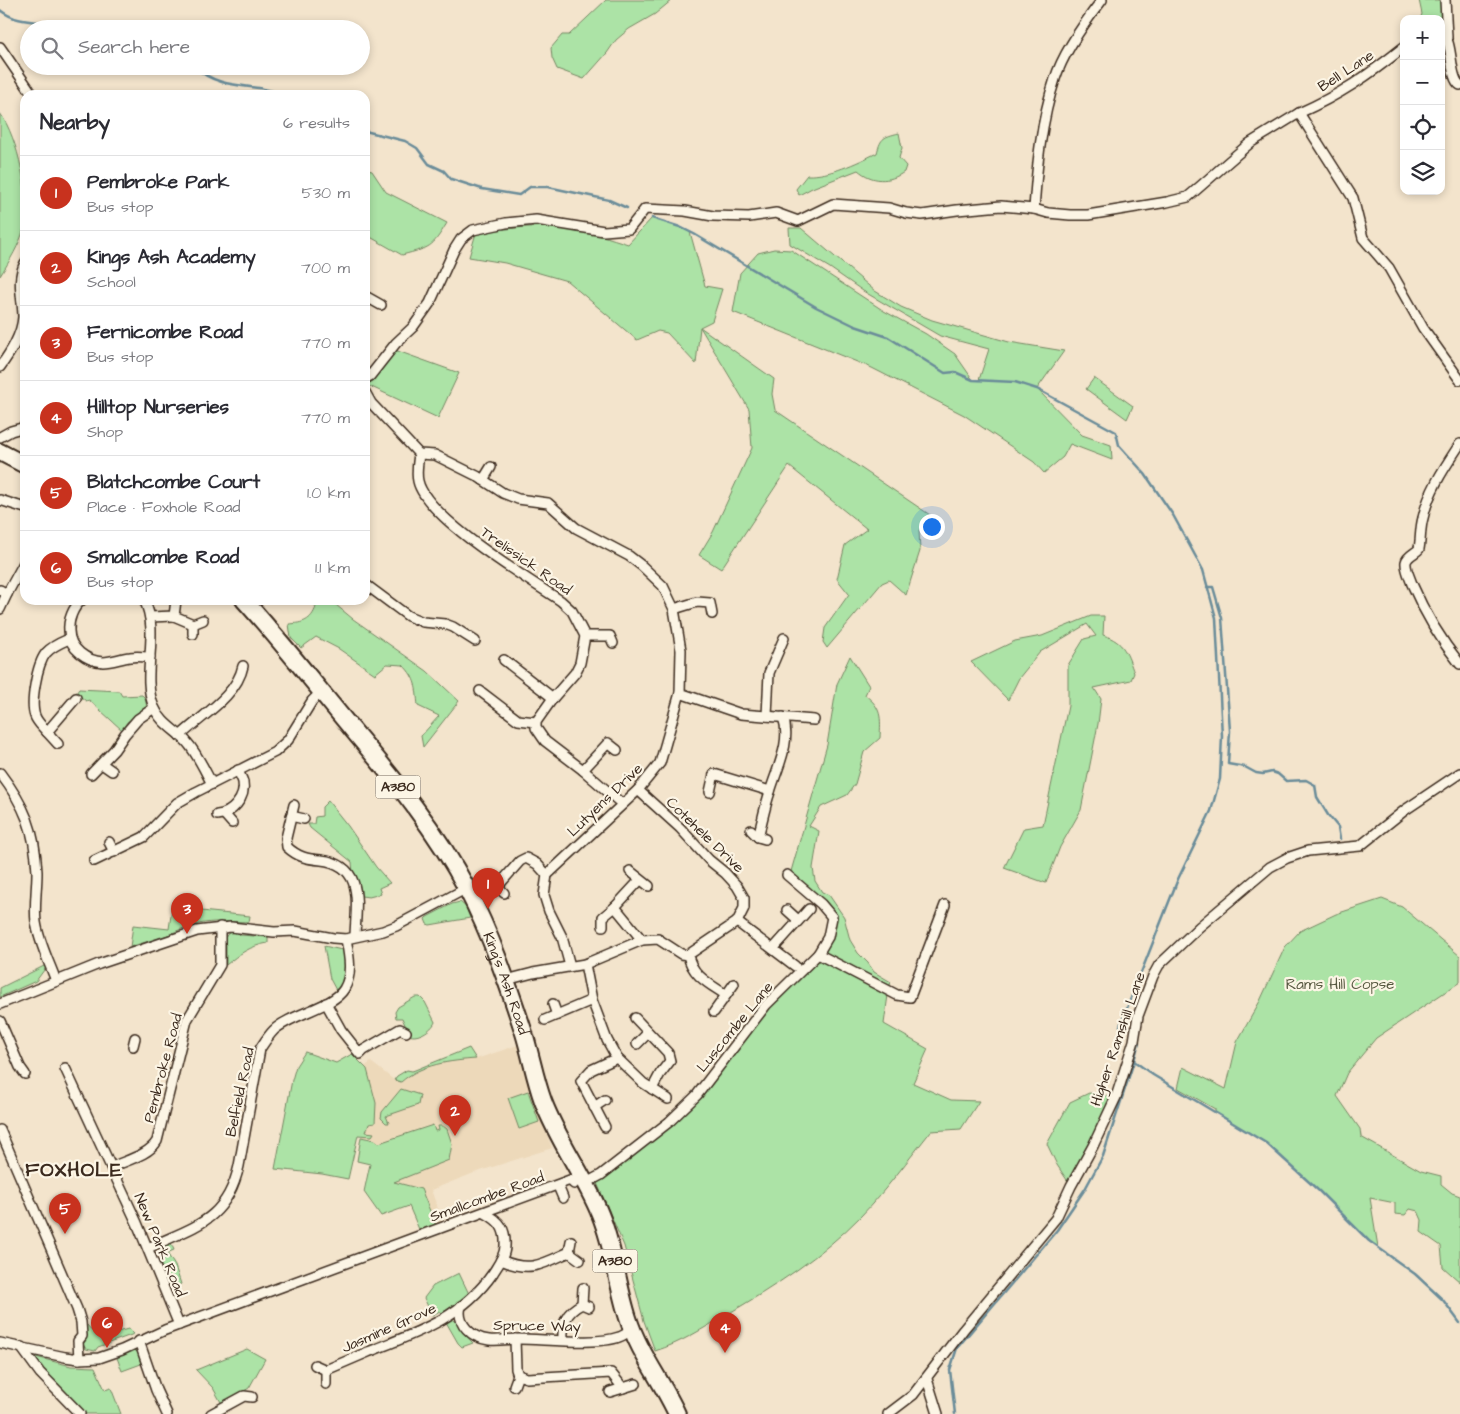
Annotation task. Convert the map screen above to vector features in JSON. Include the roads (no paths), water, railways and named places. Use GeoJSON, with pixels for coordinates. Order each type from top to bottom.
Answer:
{"type":"FeatureCollection","features":[{"type":"Feature","properties":{"kind":"highway"},"geometry":{"type":"LineString","coordinates":[[0,452],[20,462]]}},
{"type":"Feature","properties":{"kind":"highway","name":"King's Ash Road"},"geometry":{"type":"LineString","coordinates":[[248,605],[322,691],[383,767],[435,836],[467,888],[487,931],[506,980],[533,1071],[545,1104],[580,1184],[601,1215],[632,1330],[641,1351],[677,1414]]}},
{"type":"Feature","properties":{"kind":"street"},"geometry":{"type":"LineString","coordinates":[[1034,209],[1041,142],[1055,78],[1078,34],[1102,0]]}},
{"type":"Feature","properties":{"kind":"street"},"geometry":{"type":"LineString","coordinates":[[1445,0],[1445,15]]}},
{"type":"Feature","properties":{"kind":"street"},"geometry":{"type":"LineString","coordinates":[[1445,36],[1451,53],[1454,77],[1460,85]]}},
{"type":"Feature","properties":{"kind":"street"},"geometry":{"type":"LineString","coordinates":[[1,48],[30,90]]}},
{"type":"Feature","properties":{"kind":"street","name":"Bell Lane"},"geometry":{"type":"LineString","coordinates":[[370,376],[396,344],[413,327],[430,303],[454,250],[461,240],[473,230],[506,223],[536,220],[604,231],[629,229],[645,209],[685,211],[713,216],[749,217],[776,213],[798,221],[833,204],[889,208],[922,215],[1001,206],[1034,209],[1048,213],[1088,214],[1167,202],[1188,197],[1250,143],[1299,113],[1341,93],[1370,74],[1400,50]]}},
{"type":"Feature","properties":{"kind":"street"},"geometry":{"type":"LineString","coordinates":[[1299,113],[1353,198],[1363,238],[1389,268],[1424,328],[1460,380]]}},
{"type":"Feature","properties":{"kind":"street"},"geometry":{"type":"LineString","coordinates":[[370,298],[381,304]]}},
{"type":"Feature","properties":{"kind":"street"},"geometry":{"type":"LineString","coordinates":[[0,367],[10,353],[20,330]]}},
{"type":"Feature","properties":{"kind":"street"},"geometry":{"type":"LineString","coordinates":[[370,401],[419,454]]}},
{"type":"Feature","properties":{"kind":"street"},"geometry":{"type":"LineString","coordinates":[[0,437],[3,434],[20,429]]}},
{"type":"Feature","properties":{"kind":"street"},"geometry":{"type":"LineString","coordinates":[[1460,444],[1444,469],[1426,505],[1421,523],[1419,549],[1408,557],[1406,564],[1410,579],[1429,620],[1439,637],[1460,664]]}},
{"type":"Feature","properties":{"kind":"street","name":"Lutyens Drive"},"geometry":{"type":"LineString","coordinates":[[419,454],[435,455],[484,480],[503,493],[518,499],[548,503],[576,528],[629,556],[642,566],[663,586],[674,609],[680,650],[680,692],[660,763],[638,790],[547,875]]}},
{"type":"Feature","properties":{"kind":"street","name":"Trelissick Road"},"geometry":{"type":"LineString","coordinates":[[419,454],[418,482],[427,498],[439,513],[476,544],[572,610],[585,636]]}},
{"type":"Feature","properties":{"kind":"street"},"geometry":{"type":"LineString","coordinates":[[484,480],[491,467]]}},
{"type":"Feature","properties":{"kind":"street"},"geometry":{"type":"LineString","coordinates":[[0,500],[20,506]]}},
{"type":"Feature","properties":{"kind":"street"},"geometry":{"type":"LineString","coordinates":[[0,609],[4,592],[20,568]]}},
{"type":"Feature","properties":{"kind":"street"},"geometry":{"type":"LineString","coordinates":[[370,588],[408,616],[423,622],[453,626],[475,641]]}},
{"type":"Feature","properties":{"kind":"street"},"geometry":{"type":"LineString","coordinates":[[674,609],[697,602],[713,600],[712,614]]}},
{"type":"Feature","properties":{"kind":"street"},"geometry":{"type":"LineString","coordinates":[[77,605],[70,621],[69,639],[80,653],[104,662],[131,657],[150,657]]}},
{"type":"Feature","properties":{"kind":"street"},"geometry":{"type":"LineString","coordinates":[[146,605],[150,617],[150,681],[154,708],[163,721],[180,736],[199,758],[212,784]]}},
{"type":"Feature","properties":{"kind":"street"},"geometry":{"type":"LineString","coordinates":[[174,616],[175,605]]}},
{"type":"Feature","properties":{"kind":"street"},"geometry":{"type":"LineString","coordinates":[[150,617],[174,616],[193,624],[203,620]]}},
{"type":"Feature","properties":{"kind":"street"},"geometry":{"type":"LineString","coordinates":[[193,624],[193,634]]}},
{"type":"Feature","properties":{"kind":"street"},"geometry":{"type":"LineString","coordinates":[[612,636],[585,636],[580,663],[575,673],[553,698],[536,722],[536,728],[545,741],[583,770],[622,804]]}},
{"type":"Feature","properties":{"kind":"street"},"geometry":{"type":"LineString","coordinates":[[767,716],[769,673],[784,638]]}},
{"type":"Feature","properties":{"kind":"street"},"geometry":{"type":"LineString","coordinates":[[58,744],[36,718],[33,706],[40,666],[46,652],[56,644],[69,639]]}},
{"type":"Feature","properties":{"kind":"street"},"geometry":{"type":"LineString","coordinates":[[504,660],[553,698]]}},
{"type":"Feature","properties":{"kind":"street"},"geometry":{"type":"LineString","coordinates":[[180,736],[195,722],[212,711],[245,678],[243,666]]}},
{"type":"Feature","properties":{"kind":"street"},"geometry":{"type":"LineString","coordinates":[[94,861],[144,837],[177,803],[274,752],[288,740],[312,701],[322,691]]}},
{"type":"Feature","properties":{"kind":"street"},"geometry":{"type":"LineString","coordinates":[[480,691],[518,720],[536,722]]}},
{"type":"Feature","properties":{"kind":"street"},"geometry":{"type":"LineString","coordinates":[[680,692],[741,714],[814,720]]}},
{"type":"Feature","properties":{"kind":"street"},"geometry":{"type":"LineString","coordinates":[[47,732],[76,698]]}},
{"type":"Feature","properties":{"kind":"street"},"geometry":{"type":"LineString","coordinates":[[91,774],[102,764],[124,734],[154,708]]}},
{"type":"Feature","properties":{"kind":"street"},"geometry":{"type":"LineString","coordinates":[[758,835],[770,791],[779,768],[786,738],[786,726],[783,717]]}},
{"type":"Feature","properties":{"kind":"street"},"geometry":{"type":"LineString","coordinates":[[583,770],[605,740],[617,750]]}},
{"type":"Feature","properties":{"kind":"street"},"geometry":{"type":"LineString","coordinates":[[102,764],[112,771]]}},
{"type":"Feature","properties":{"kind":"street"},"geometry":{"type":"LineString","coordinates":[[232,823],[221,815],[239,802],[243,791],[243,782],[238,770]]}},
{"type":"Feature","properties":{"kind":"street"},"geometry":{"type":"LineString","coordinates":[[0,773],[17,796],[32,831],[37,873],[36,921],[42,946],[56,981]]}},
{"type":"Feature","properties":{"kind":"street","name":"Higher Ramshill Lane"},"geometry":{"type":"LineString","coordinates":[[888,1414],[913,1396],[963,1330],[1056,1218],[1116,1097],[1134,1042],[1138,1016],[1159,965],[1199,927],[1270,867],[1287,858],[1308,851],[1360,846],[1405,810],[1460,773]]}},
{"type":"Feature","properties":{"kind":"street"},"geometry":{"type":"LineString","coordinates":[[710,792],[714,774],[770,791]]}},
{"type":"Feature","properties":{"kind":"street","name":"Cotehele Drive"},"geometry":{"type":"LineString","coordinates":[[638,790],[680,828],[709,860],[737,886],[744,898],[744,908],[737,922]]}},
{"type":"Feature","properties":{"kind":"street"},"geometry":{"type":"LineString","coordinates":[[294,805],[291,816],[304,819]]}},
{"type":"Feature","properties":{"kind":"street","name":"Belfield Road"},"geometry":{"type":"LineString","coordinates":[[148,1248],[200,1224],[212,1216],[222,1205],[235,1184],[260,1050],[267,1037],[282,1024],[339,995],[347,982],[356,894],[355,886],[348,872],[334,862],[305,859],[299,857],[287,847],[286,838],[291,816]]}},
{"type":"Feature","properties":{"kind":"street"},"geometry":{"type":"LineString","coordinates":[[110,842],[114,852]]}},
{"type":"Feature","properties":{"kind":"street"},"geometry":{"type":"LineString","coordinates":[[498,886],[520,861],[526,858],[537,864],[547,875],[544,895],[549,911],[562,937],[570,966]]}},
{"type":"Feature","properties":{"kind":"street"},"geometry":{"type":"LineString","coordinates":[[630,871],[649,886]]}},
{"type":"Feature","properties":{"kind":"street","name":"Luscombe Lane"},"geometry":{"type":"LineString","coordinates":[[580,1184],[601,1175],[669,1122],[697,1094],[766,1006],[818,954],[828,937],[832,916],[787,875]]}},
{"type":"Feature","properties":{"kind":"street"},"geometry":{"type":"LineString","coordinates":[[490,878],[504,893]]}},
{"type":"Feature","properties":{"kind":"street"},"geometry":{"type":"LineString","coordinates":[[603,926],[603,917],[640,880]]}},
{"type":"Feature","properties":{"kind":"street"},"geometry":{"type":"LineString","coordinates":[[0,1004],[56,981],[187,934],[220,927],[274,932],[295,931],[333,938],[351,938],[396,926],[467,888]]}},
{"type":"Feature","properties":{"kind":"street"},"geometry":{"type":"LineString","coordinates":[[818,954],[898,995],[910,997],[945,905]]}},
{"type":"Feature","properties":{"kind":"street"},"geometry":{"type":"LineString","coordinates":[[615,907],[642,940]]}},
{"type":"Feature","properties":{"kind":"street"},"geometry":{"type":"LineString","coordinates":[[773,949],[809,909]]}},
{"type":"Feature","properties":{"kind":"street"},"geometry":{"type":"LineString","coordinates":[[787,910],[798,920]]}},
{"type":"Feature","properties":{"kind":"street"},"geometry":{"type":"LineString","coordinates":[[506,980],[533,973],[586,964],[642,940],[658,940],[681,954],[688,955],[737,922],[794,966]]}},
{"type":"Feature","properties":{"kind":"street","name":"Pembroke Road"},"geometry":{"type":"LineString","coordinates":[[112,1167],[154,1147],[157,1141],[187,1020],[220,966],[220,927]]}},
{"type":"Feature","properties":{"kind":"street"},"geometry":{"type":"LineString","coordinates":[[688,955],[690,965],[699,977],[726,995]]}},
{"type":"Feature","properties":{"kind":"street"},"geometry":{"type":"LineString","coordinates":[[586,964],[592,1000],[607,1040],[617,1058],[643,1083],[668,1099]]}},
{"type":"Feature","properties":{"kind":"street"},"geometry":{"type":"LineString","coordinates":[[714,1012],[734,984]]}},
{"type":"Feature","properties":{"kind":"street"},"geometry":{"type":"LineString","coordinates":[[545,1020],[592,1000]]}},
{"type":"Feature","properties":{"kind":"street"},"geometry":{"type":"LineString","coordinates":[[326,1002],[341,1030],[360,1054],[402,1028]]}},
{"type":"Feature","properties":{"kind":"street"},"geometry":{"type":"LineString","coordinates":[[552,1004],[557,1015]]}},
{"type":"Feature","properties":{"kind":"street"},"geometry":{"type":"LineString","coordinates":[[635,1018],[668,1053],[670,1061],[652,1089]]}},
{"type":"Feature","properties":{"kind":"street"},"geometry":{"type":"LineString","coordinates":[[0,1021],[20,1067],[25,1074]]}},
{"type":"Feature","properties":{"kind":"street"},"geometry":{"type":"LineString","coordinates":[[637,1044],[648,1032]]}},
{"type":"Feature","properties":{"kind":"street"},"geometry":{"type":"LineString","coordinates":[[605,1127],[581,1081],[591,1070],[617,1058]]}},
{"type":"Feature","properties":{"kind":"street","name":"New Park Road"},"geometry":{"type":"LineString","coordinates":[[65,1068],[148,1248],[179,1325]]}},
{"type":"Feature","properties":{"kind":"street"},"geometry":{"type":"LineString","coordinates":[[594,1106],[605,1100]]}},
{"type":"Feature","properties":{"kind":"street"},"geometry":{"type":"LineString","coordinates":[[0,1130],[77,1309],[82,1329],[82,1336],[78,1341],[79,1359]]}},
{"type":"Feature","properties":{"kind":"street","name":"Smallcombe Road"},"geometry":{"type":"LineString","coordinates":[[0,1343],[79,1359],[99,1358],[179,1325],[570,1180],[580,1184]]}},
{"type":"Feature","properties":{"kind":"street","name":"Smallcombe Road"},"geometry":{"type":"LineString","coordinates":[[558,1186],[563,1198]]}},
{"type":"Feature","properties":{"kind":"street","name":"Jasmine Grove"},"geometry":{"type":"LineString","coordinates":[[326,1370],[431,1327],[461,1306],[488,1279],[501,1260],[505,1248],[505,1234],[501,1224],[485,1213]]}},
{"type":"Feature","properties":{"kind":"street"},"geometry":{"type":"LineString","coordinates":[[569,1252],[571,1240]]}},
{"type":"Feature","properties":{"kind":"street"},"geometry":{"type":"LineString","coordinates":[[501,1260],[509,1264],[530,1267],[541,1265],[569,1252]]}},
{"type":"Feature","properties":{"kind":"street"},"geometry":{"type":"LineString","coordinates":[[569,1252],[580,1260]]}},
{"type":"Feature","properties":{"kind":"street"},"geometry":{"type":"LineString","coordinates":[[563,1340],[564,1321],[575,1307],[586,1305],[583,1288]]}},
{"type":"Feature","properties":{"kind":"street","name":"Spruce Way"},"geometry":{"type":"LineString","coordinates":[[461,1306],[459,1314],[463,1324],[475,1335],[488,1340],[603,1340],[618,1338],[632,1330]]}},
{"type":"Feature","properties":{"kind":"street"},"geometry":{"type":"LineString","coordinates":[[514,1386],[518,1375],[515,1339]]}},
{"type":"Feature","properties":{"kind":"street"},"geometry":{"type":"LineString","coordinates":[[139,1341],[156,1390],[167,1414]]}},
{"type":"Feature","properties":{"kind":"street"},"geometry":{"type":"LineString","coordinates":[[21,1347],[40,1373],[80,1414]]}},
{"type":"Feature","properties":{"kind":"street"},"geometry":{"type":"LineString","coordinates":[[315,1365],[326,1370],[326,1384]]}},
{"type":"Feature","properties":{"kind":"street"},"geometry":{"type":"LineString","coordinates":[[518,1375],[527,1378],[611,1373],[624,1388]]}},
{"type":"Feature","properties":{"kind":"street"},"geometry":{"type":"LineString","coordinates":[[927,1379],[938,1414]]}},
{"type":"Feature","properties":{"kind":"street"},"geometry":{"type":"LineString","coordinates":[[610,1392],[636,1384]]}},
{"type":"Feature","properties":{"kind":"street"},"geometry":{"type":"LineString","coordinates":[[211,1414],[244,1396],[252,1397]]}},
{"type":"Feature","properties":{"kind":"waterway"},"geometry":{"type":"LineString","coordinates":[[0,10],[11,17],[23,20]]}},
{"type":"Feature","properties":{"kind":"waterway"},"geometry":{"type":"LineString","coordinates":[[205,75],[224,83],[268,90]]}},
{"type":"Feature","properties":{"kind":"waterway"},"geometry":{"type":"LineString","coordinates":[[370,132],[405,141],[417,148],[429,164],[444,171],[451,179],[482,189],[519,195],[530,187],[548,187],[609,200],[627,208]]}},
{"type":"Feature","properties":{"kind":"waterway"},"geometry":{"type":"LineString","coordinates":[[652,218],[680,227],[694,234],[816,307],[855,326],[888,337],[945,373],[955,372],[973,380],[1015,382],[1037,389],[1116,432],[1119,445],[1145,474],[1173,515],[1203,570],[1216,618],[1222,736],[1220,779],[1211,811],[1178,879],[1120,1026]]}},
{"type":"Feature","properties":{"kind":"waterway"},"geometry":{"type":"LineString","coordinates":[[1207,587],[1213,587],[1222,618],[1230,731],[1228,764],[1245,767],[1256,773],[1272,772],[1278,774],[1286,781],[1306,780],[1315,785],[1317,797],[1338,827],[1340,839]]}},
{"type":"Feature","properties":{"kind":"waterway"},"geometry":{"type":"LineString","coordinates":[[1139,1042],[1134,1061],[1153,1075],[1266,1143],[1319,1191],[1369,1241],[1415,1274],[1443,1300],[1460,1323]]}},
{"type":"Feature","properties":{"kind":"waterway"},"geometry":{"type":"LineString","coordinates":[[955,1414],[950,1370],[957,1348],[1057,1230],[1085,1189],[1103,1156],[1134,1061]]}},
{"type":"Feature","properties":{"kind":"place","name":"Pembroke Park"},"geometry":{"type":"Point","coordinates":[488,909]}},
{"type":"Feature","properties":{"kind":"place","name":"Fernicombe Road"},"geometry":{"type":"Point","coordinates":[187,934]}},
{"type":"Feature","properties":{"kind":"place","name":"Kings Ash Academy"},"geometry":{"type":"Point","coordinates":[455,1136]}},
{"type":"Feature","properties":{"kind":"place","name":"Blatchcombe Court"},"geometry":{"type":"Point","coordinates":[65,1234]}},
{"type":"Feature","properties":{"kind":"place","name":"Smallcombe Road"},"geometry":{"type":"Point","coordinates":[107,1348]}},
{"type":"Feature","properties":{"kind":"place","name":"Hilltop Nurseries"},"geometry":{"type":"Point","coordinates":[725,1353]}},
{"type":"Feature","properties":{"kind":"district","name":"FOXHOLE"},"geometry":{"type":"Point","coordinates":[74,1170]}},
{"type":"Feature","properties":{"kind":"park label","name":"Rams Hill Copse"},"geometry":{"type":"Point","coordinates":[1340,984]}}]}
